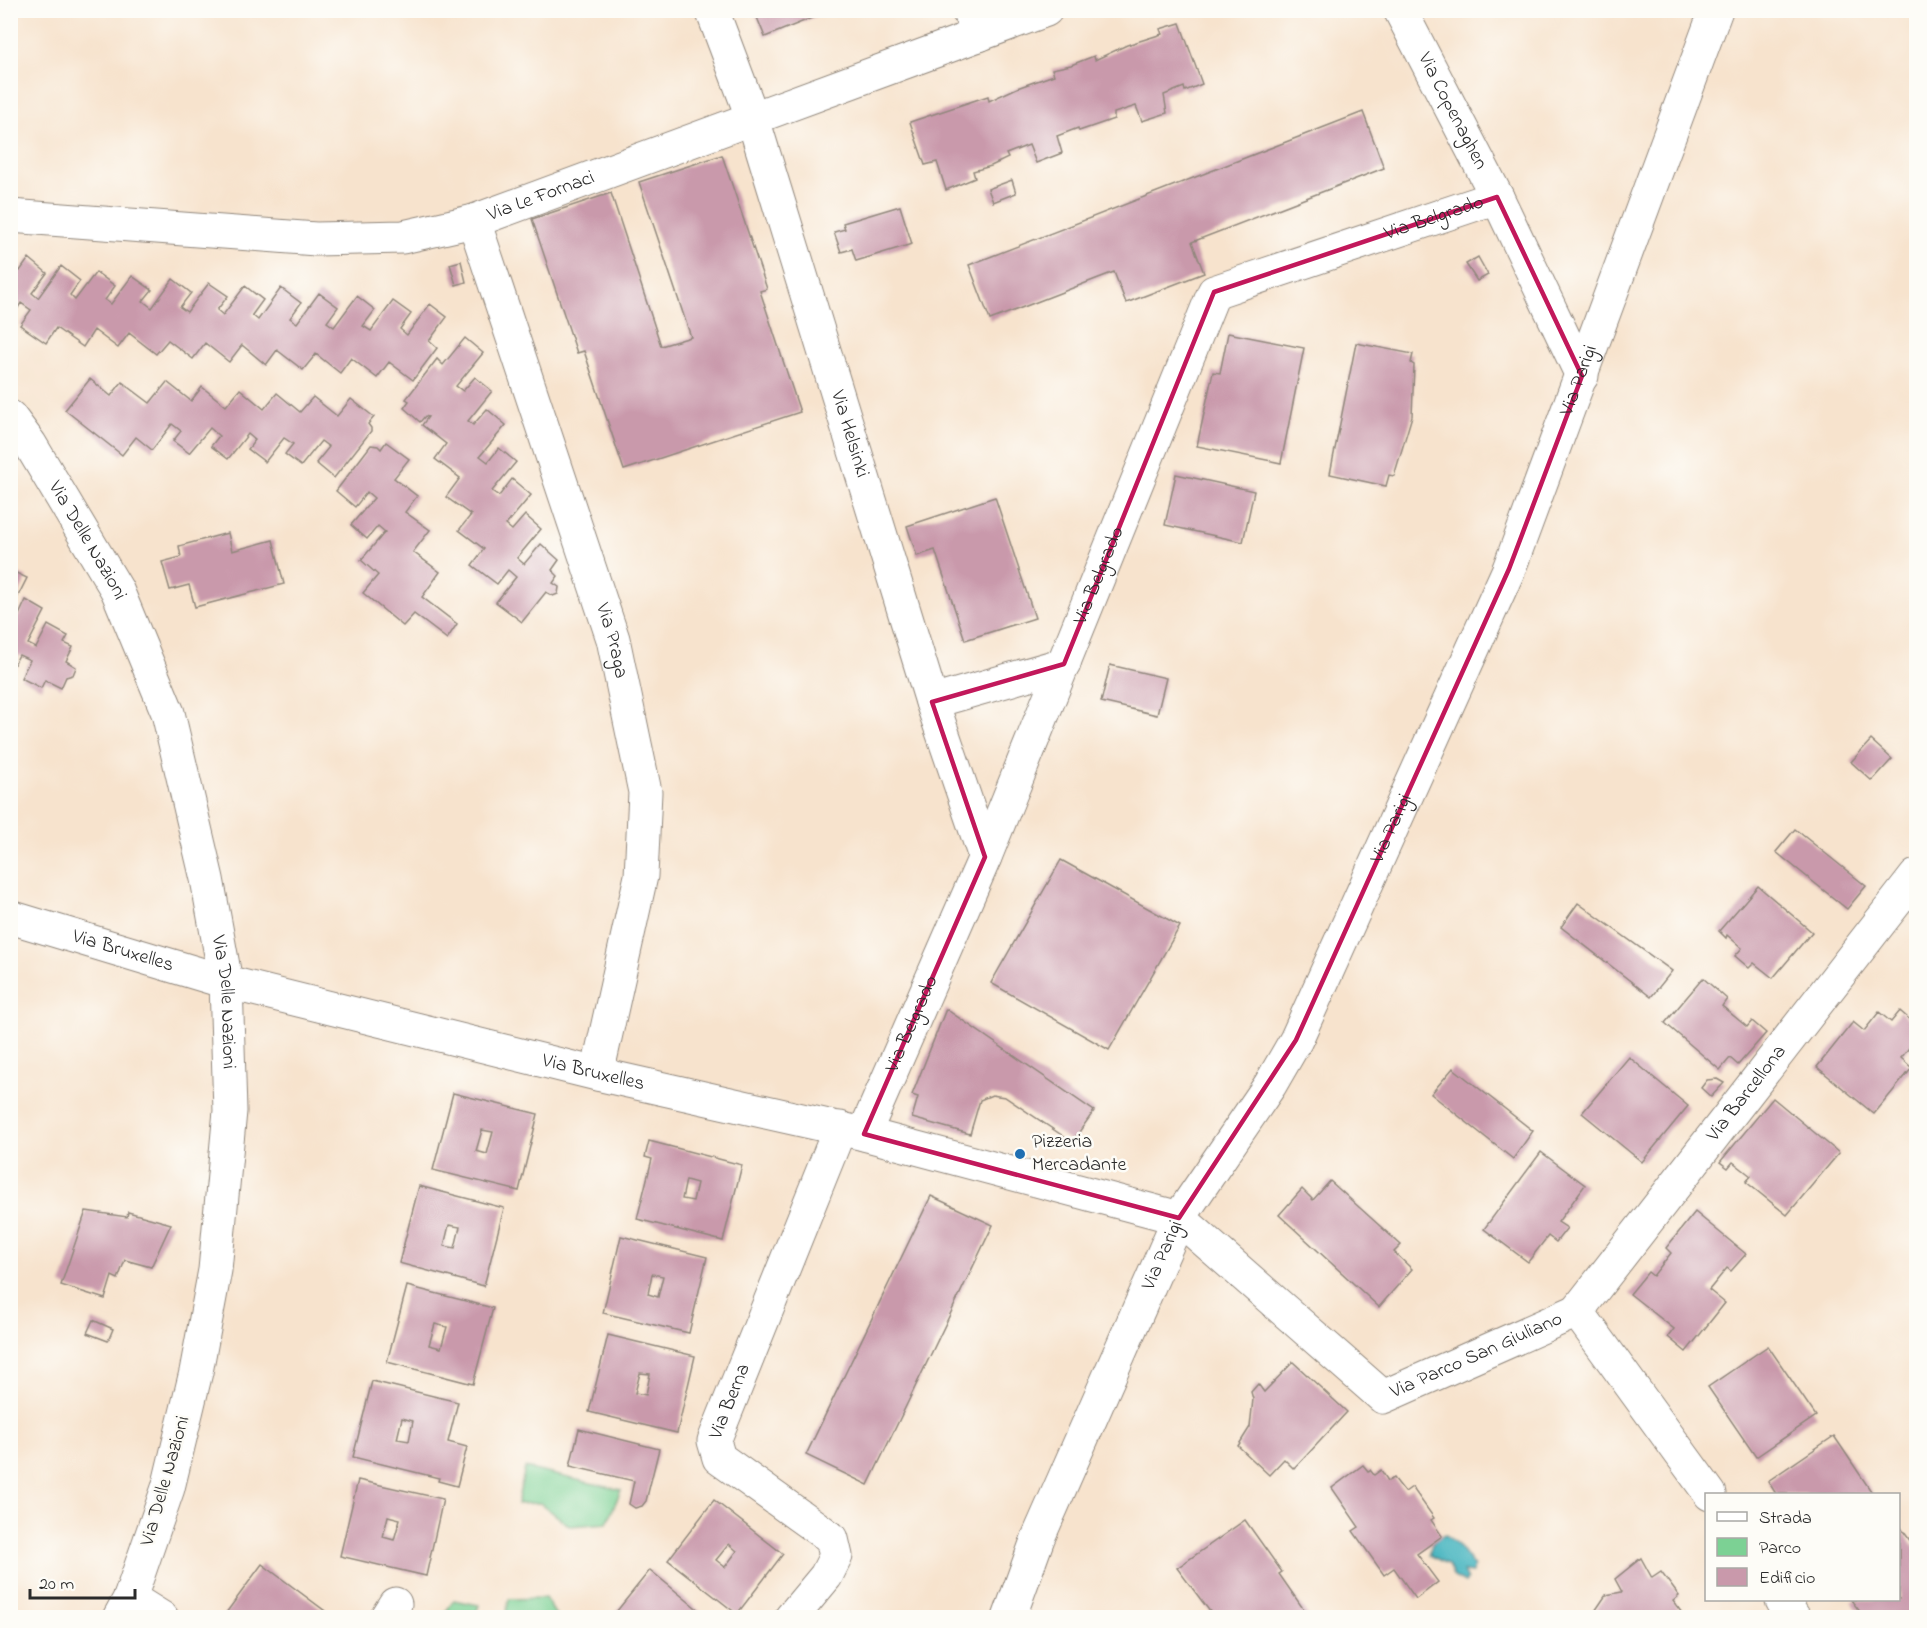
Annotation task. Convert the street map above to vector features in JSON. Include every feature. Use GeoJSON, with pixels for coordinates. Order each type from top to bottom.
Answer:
{"type":"FeatureCollection","features":[{"type":"Feature","properties":{"kind":"street","name":"Via Helsinki"},"geometry":{"type":"LineString","coordinates":[[712,10],[753,119],[932,702],[985,857]]}},
{"type":"Feature","properties":{"kind":"street","name":"Via Le Fornaci"},"geometry":{"type":"LineString","coordinates":[[10,216],[316,239],[403,237],[474,221],[753,119],[973,23],[1046,10]]}},
{"type":"Feature","properties":{"kind":"street","name":"Via Copenaghen"},"geometry":{"type":"LineString","coordinates":[[1400,10],[1497,197],[1582,376]]}},
{"type":"Feature","properties":{"kind":"street","name":"Via Parigi"},"geometry":{"type":"LineString","coordinates":[[1009,1617],[1038,1538],[1179,1218],[1270,1085],[1296,1040],[1509,568],[1716,10]]}},
{"type":"Feature","properties":{"kind":"street","name":"Via Belgrado"},"geometry":{"type":"LineString","coordinates":[[852,1131],[985,857],[1214,292],[1497,197]]}},
{"type":"Feature","properties":{"kind":"street","name":"Via Praga"},"geometry":{"type":"LineString","coordinates":[[474,221],[613,639],[645,792],[641,876],[597,1074]]}},
{"type":"Feature","properties":{"kind":"street","name":"Via Delle Nazioni"},"geometry":{"type":"LineString","coordinates":[[10,417],[30,444],[117,590],[168,713],[207,879],[226,982],[230,1112],[215,1270],[196,1372],[168,1488],[125,1607]]}},
{"type":"Feature","properties":{"kind":"street"},"geometry":{"type":"LineString","coordinates":[[932,702],[1064,664]]}},
{"type":"Feature","properties":{"kind":"street","name":"Via Barcellona"},"geometry":{"type":"LineString","coordinates":[[1577,1311],[1917,876]]}},
{"type":"Feature","properties":{"kind":"street","name":"Via Bruxelles"},"geometry":{"type":"LineString","coordinates":[[10,917],[226,982],[597,1074],[852,1131],[1179,1218]]}},
{"type":"Feature","properties":{"kind":"street","name":"Via Berna"},"geometry":{"type":"LineString","coordinates":[[790,1617],[826,1575],[836,1556],[832,1539],[719,1458],[714,1441],[852,1131]]}},
{"type":"Feature","properties":{"kind":"street","name":"Via Parco San Giuliano"},"geometry":{"type":"LineString","coordinates":[[1179,1218],[1383,1396],[1577,1311],[1709,1493]]}},
{"type":"Feature","properties":{"kind":"street"},"geometry":{"type":"LineString","coordinates":[[1783,1601],[1794,1617]]}},
{"type":"Feature","properties":{"kind":"street"},"geometry":{"type":"LineString","coordinates":[[125,1607],[162,1617]]}},
{"type":"Feature","properties":{"kind":"highlighted area"},"geometry":{"type":"Polygon","coordinates":[[[1497,197],[1582,376],[1509,569],[1296,1040],[1179,1218],[864,1134],[985,857],[932,702],[1064,664],[1214,292],[1497,197]]]}},
{"type":"Feature","properties":{"kind":"green space"},"geometry":{"type":"Polygon","coordinates":[[[525,1468],[621,1490],[607,1523],[570,1526],[540,1503],[517,1504],[525,1468]]]}},
{"type":"Feature","properties":{"kind":"green space"},"geometry":{"type":"Polygon","coordinates":[[[545,1598],[557,1617],[505,1617],[509,1599],[545,1598]]]}},
{"type":"Feature","properties":{"kind":"green space"},"geometry":{"type":"Polygon","coordinates":[[[454,1600],[479,1605],[475,1617],[442,1617],[454,1600]]]}},
{"type":"Feature","properties":{"kind":"water"},"geometry":{"type":"Polygon","coordinates":[[[1446,1535],[1458,1545],[1474,1567],[1472,1573],[1463,1572],[1467,1580],[1465,1583],[1454,1577],[1448,1565],[1430,1555],[1434,1542],[1446,1535]]]}},
{"type":"Feature","properties":{"kind":"building"},"geometry":{"type":"Polygon","coordinates":[[[754,10],[829,10],[829,11],[765,37],[754,10]]]}},
{"type":"Feature","properties":{"kind":"building"},"geometry":{"type":"Polygon","coordinates":[[[1180,23],[1202,84],[1185,91],[1184,87],[1164,95],[1167,113],[1142,121],[1136,106],[1114,113],[1114,119],[1057,136],[1062,153],[1036,163],[1029,145],[1006,154],[1008,158],[991,166],[973,171],[975,178],[946,190],[937,162],[925,165],[910,122],[988,96],[989,101],[1054,75],[1052,69],[1094,56],[1095,60],[1127,45],[1162,34],[1160,29],[1180,23]]]}},
{"type":"Feature","properties":{"kind":"building"},"geometry":{"type":"Polygon","coordinates":[[[1363,112],[1384,168],[1192,242],[1204,273],[1126,303],[1114,272],[990,320],[969,265],[1363,112]]]}},
{"type":"Feature","properties":{"kind":"building"},"geometry":{"type":"Polygon","coordinates":[[[722,155],[767,289],[760,291],[800,412],[624,470],[584,351],[577,353],[532,219],[611,193],[661,346],[691,337],[639,182],[722,155]]]}},
{"type":"Feature","properties":{"kind":"building"},"geometry":{"type":"Polygon","coordinates":[[[1012,180],[1016,193],[993,202],[988,189],[1012,180]]]}},
{"type":"Feature","properties":{"kind":"building"},"geometry":{"type":"Polygon","coordinates":[[[900,206],[912,244],[856,261],[852,249],[841,252],[834,232],[845,229],[843,223],[900,206]]]}},
{"type":"Feature","properties":{"kind":"building"},"geometry":{"type":"Polygon","coordinates":[[[1478,257],[1488,275],[1477,281],[1466,264],[1478,257]]]}},
{"type":"Feature","properties":{"kind":"building"},"geometry":{"type":"Polygon","coordinates":[[[29,258],[47,273],[32,293],[38,298],[61,266],[80,281],[70,295],[75,300],[96,272],[115,286],[105,300],[111,304],[132,276],[152,290],[143,301],[152,308],[173,279],[191,293],[180,307],[187,312],[209,283],[228,296],[217,310],[223,315],[245,286],[263,300],[252,315],[258,320],[281,288],[301,303],[290,318],[297,323],[319,293],[338,307],[327,322],[334,327],[357,296],[375,310],[363,326],[371,331],[393,301],[411,314],[400,329],[407,335],[430,304],[447,317],[429,341],[437,348],[413,380],[389,362],[377,378],[351,358],[340,373],[316,354],[303,370],[277,350],[266,365],[242,345],[229,362],[205,343],[193,359],[168,340],[156,354],[129,333],[118,348],[94,330],[83,347],[56,328],[46,343],[20,325],[31,310],[21,303],[10,320],[10,265],[20,271],[29,258]]]}},
{"type":"Feature","properties":{"kind":"building"},"geometry":{"type":"Polygon","coordinates":[[[461,261],[466,282],[456,285],[450,264],[461,261]]]}},
{"type":"Feature","properties":{"kind":"building"},"geometry":{"type":"Polygon","coordinates":[[[1228,333],[1304,348],[1281,463],[1197,446],[1213,372],[1220,373],[1228,333]]]}},
{"type":"Feature","properties":{"kind":"building"},"geometry":{"type":"Polygon","coordinates":[[[465,338],[483,353],[456,386],[463,391],[475,377],[492,391],[468,421],[473,425],[487,409],[506,425],[480,456],[488,462],[499,448],[516,462],[492,491],[499,496],[512,479],[531,495],[506,525],[512,530],[525,515],[541,529],[517,558],[524,564],[541,544],[559,560],[552,570],[558,576],[553,583],[559,587],[558,594],[553,596],[546,592],[522,622],[496,602],[516,577],[508,570],[497,584],[472,565],[484,549],[459,530],[471,515],[446,497],[460,478],[435,459],[446,444],[422,425],[428,417],[425,416],[420,422],[404,408],[409,401],[406,399],[437,359],[443,365],[465,338]]]}},
{"type":"Feature","properties":{"kind":"building"},"geometry":{"type":"Polygon","coordinates":[[[1356,343],[1413,354],[1411,363],[1414,365],[1412,416],[1394,476],[1389,475],[1386,486],[1330,474],[1356,343]]]}},
{"type":"Feature","properties":{"kind":"building"},"geometry":{"type":"Polygon","coordinates":[[[90,379],[111,396],[122,382],[150,403],[167,382],[191,401],[202,387],[226,406],[240,389],[264,409],[277,393],[300,412],[313,397],[337,416],[351,399],[374,417],[368,424],[371,431],[334,478],[316,463],[329,447],[321,441],[301,466],[285,454],[293,444],[284,438],[265,462],[248,449],[255,440],[248,434],[228,459],[211,446],[219,436],[210,428],[189,453],[173,441],[181,431],[172,424],[152,450],[136,437],[122,455],[65,410],[90,379]]]}},
{"type":"Feature","properties":{"kind":"building"},"geometry":{"type":"Polygon","coordinates":[[[386,442],[409,459],[394,478],[417,496],[405,512],[430,530],[413,552],[440,572],[422,597],[457,624],[447,639],[414,614],[403,626],[363,593],[378,575],[361,560],[385,532],[378,526],[367,539],[351,525],[374,498],[367,492],[355,507],[336,491],[371,445],[381,449],[386,442]]]}},
{"type":"Feature","properties":{"kind":"building"},"geometry":{"type":"Polygon","coordinates":[[[1176,474],[1254,491],[1243,542],[1165,525],[1176,474]]]}},
{"type":"Feature","properties":{"kind":"building"},"geometry":{"type":"Polygon","coordinates":[[[995,497],[1035,618],[965,640],[935,550],[917,556],[907,526],[995,497]]]}},
{"type":"Feature","properties":{"kind":"building"},"geometry":{"type":"Polygon","coordinates":[[[228,533],[232,551],[273,540],[284,584],[195,607],[189,585],[170,590],[162,562],[181,557],[179,546],[228,533]]]}},
{"type":"Feature","properties":{"kind":"building"},"geometry":{"type":"Polygon","coordinates":[[[10,570],[27,578],[10,612],[10,570]]]}},
{"type":"Feature","properties":{"kind":"building"},"geometry":{"type":"Polygon","coordinates":[[[26,600],[45,611],[28,644],[36,648],[48,625],[68,636],[64,643],[73,647],[66,661],[76,667],[73,675],[66,677],[61,688],[45,680],[41,688],[21,678],[30,660],[19,655],[10,672],[10,613],[18,617],[26,600]]]}},
{"type":"Feature","properties":{"kind":"building"},"geometry":{"type":"Polygon","coordinates":[[[1110,665],[1166,678],[1157,715],[1101,702],[1110,665]]]}},
{"type":"Feature","properties":{"kind":"building"},"geometry":{"type":"Polygon","coordinates":[[[1871,740],[1892,759],[1872,781],[1851,762],[1871,740]]]}},
{"type":"Feature","properties":{"kind":"building"},"geometry":{"type":"Polygon","coordinates":[[[1795,829],[1866,886],[1847,909],[1776,852],[1795,829]]]}},
{"type":"Feature","properties":{"kind":"building"},"geometry":{"type":"Polygon","coordinates":[[[1061,860],[1180,926],[1109,1050],[991,983],[1061,860]]]}},
{"type":"Feature","properties":{"kind":"building"},"geometry":{"type":"Polygon","coordinates":[[[1758,886],[1812,932],[1773,978],[1754,963],[1749,968],[1735,956],[1742,948],[1719,931],[1758,886]]]}},
{"type":"Feature","properties":{"kind":"building"},"geometry":{"type":"Polygon","coordinates":[[[1578,903],[1672,971],[1651,997],[1561,927],[1578,903]]]}},
{"type":"Feature","properties":{"kind":"building"},"geometry":{"type":"Polygon","coordinates":[[[1703,978],[1727,999],[1722,1006],[1747,1027],[1752,1021],[1766,1033],[1738,1065],[1730,1058],[1720,1070],[1665,1023],[1703,978]]]}},
{"type":"Feature","properties":{"kind":"building"},"geometry":{"type":"Polygon","coordinates":[[[946,1009],[1094,1111],[1072,1142],[1005,1097],[992,1095],[980,1100],[970,1134],[912,1118],[918,1097],[912,1095],[946,1009]]]}},
{"type":"Feature","properties":{"kind":"building"},"geometry":{"type":"Polygon","coordinates":[[[1900,1011],[1916,1025],[1916,1039],[1901,1058],[1912,1068],[1874,1114],[1817,1067],[1853,1022],[1864,1031],[1879,1012],[1891,1022],[1900,1011]]]}},
{"type":"Feature","properties":{"kind":"building"},"geometry":{"type":"Polygon","coordinates":[[[1629,1057],[1688,1106],[1642,1162],[1582,1113],[1629,1057]]]}},
{"type":"Feature","properties":{"kind":"building"},"geometry":{"type":"Polygon","coordinates":[[[1453,1068],[1533,1131],[1513,1159],[1431,1094],[1453,1068]]]}},
{"type":"Feature","properties":{"kind":"building"},"geometry":{"type":"Polygon","coordinates":[[[1717,1079],[1724,1083],[1711,1097],[1701,1088],[1707,1080],[1717,1079]]]}},
{"type":"Feature","properties":{"kind":"building"},"geometry":{"type":"Polygon","coordinates":[[[453,1093],[538,1114],[519,1191],[433,1170],[453,1093]],[[482,1130],[476,1151],[487,1154],[493,1132],[482,1130]]]}},
{"type":"Feature","properties":{"kind":"building"},"geometry":{"type":"Polygon","coordinates":[[[1773,1098],[1839,1153],[1787,1215],[1746,1182],[1751,1176],[1733,1162],[1728,1168],[1720,1162],[1773,1098]]]}},
{"type":"Feature","properties":{"kind":"building"},"geometry":{"type":"Polygon","coordinates":[[[649,1141],[742,1165],[723,1241],[637,1219],[652,1159],[645,1157],[649,1141]],[[686,1180],[682,1199],[693,1201],[697,1183],[686,1180]]]}},
{"type":"Feature","properties":{"kind":"building"},"geometry":{"type":"Polygon","coordinates":[[[1541,1152],[1585,1185],[1558,1222],[1567,1228],[1556,1242],[1548,1236],[1528,1262],[1484,1229],[1541,1152]]]}},
{"type":"Feature","properties":{"kind":"building"},"geometry":{"type":"Polygon","coordinates":[[[1330,1181],[1401,1245],[1394,1252],[1412,1269],[1379,1307],[1279,1215],[1302,1189],[1313,1200],[1330,1181]]]}},
{"type":"Feature","properties":{"kind":"building"},"geometry":{"type":"Polygon","coordinates":[[[419,1186],[504,1208],[484,1286],[399,1263],[419,1186]],[[449,1225],[444,1246],[455,1248],[460,1227],[449,1225]]]}},
{"type":"Feature","properties":{"kind":"building"},"geometry":{"type":"Polygon","coordinates":[[[931,1196],[993,1225],[868,1485],[806,1455],[931,1196]]]}},
{"type":"Feature","properties":{"kind":"building"},"geometry":{"type":"Polygon","coordinates":[[[86,1211],[127,1217],[128,1212],[171,1224],[151,1267],[125,1260],[118,1279],[112,1276],[105,1299],[61,1285],[86,1211]]]}},
{"type":"Feature","properties":{"kind":"building"},"geometry":{"type":"Polygon","coordinates":[[[1695,1212],[1746,1254],[1731,1271],[1727,1268],[1709,1290],[1725,1303],[1686,1352],[1668,1337],[1674,1329],[1630,1294],[1648,1272],[1653,1276],[1671,1253],[1666,1248],[1695,1212]]]}},
{"type":"Feature","properties":{"kind":"building"},"geometry":{"type":"Polygon","coordinates":[[[621,1236],[707,1257],[689,1333],[603,1313],[621,1236]],[[652,1274],[648,1294],[658,1297],[663,1276],[652,1274]]]}},
{"type":"Feature","properties":{"kind":"building"},"geometry":{"type":"Polygon","coordinates":[[[407,1286],[493,1308],[473,1384],[387,1362],[407,1286]],[[435,1324],[429,1345],[441,1348],[447,1327],[435,1324]]]}},
{"type":"Feature","properties":{"kind":"building"},"geometry":{"type":"Polygon","coordinates":[[[93,1320],[113,1329],[108,1341],[87,1333],[93,1320]]]}},
{"type":"Feature","properties":{"kind":"building"},"geometry":{"type":"Polygon","coordinates":[[[608,1335],[695,1356],[677,1433],[589,1412],[608,1335]],[[640,1373],[635,1393],[646,1395],[650,1374],[640,1373]]]}},
{"type":"Feature","properties":{"kind":"building"},"geometry":{"type":"Polygon","coordinates":[[[1768,1346],[1816,1416],[1756,1457],[1708,1387],[1768,1346]]]}},
{"type":"Feature","properties":{"kind":"building"},"geometry":{"type":"Polygon","coordinates":[[[1293,1362],[1347,1412],[1294,1469],[1284,1459],[1269,1475],[1238,1446],[1250,1427],[1253,1399],[1251,1392],[1258,1384],[1264,1392],[1293,1362]]]}},
{"type":"Feature","properties":{"kind":"building"},"geometry":{"type":"Polygon","coordinates":[[[372,1381],[458,1402],[448,1442],[467,1447],[457,1486],[438,1481],[439,1478],[353,1457],[372,1381]],[[402,1418],[397,1439],[409,1441],[413,1421],[402,1418]]]}},
{"type":"Feature","properties":{"kind":"building"},"geometry":{"type":"Polygon","coordinates":[[[579,1429],[659,1449],[646,1501],[642,1506],[635,1508],[629,1504],[634,1481],[570,1466],[579,1429]]]}},
{"type":"Feature","properties":{"kind":"building"},"geometry":{"type":"Polygon","coordinates":[[[1834,1436],[1872,1493],[1775,1493],[1768,1481],[1834,1436]]]}},
{"type":"Feature","properties":{"kind":"building"},"geometry":{"type":"Polygon","coordinates":[[[1363,1465],[1374,1475],[1381,1470],[1388,1481],[1394,1478],[1405,1492],[1412,1487],[1434,1518],[1431,1520],[1442,1536],[1417,1554],[1438,1582],[1416,1599],[1394,1568],[1384,1575],[1353,1531],[1359,1527],[1332,1488],[1363,1465]]]}},
{"type":"Feature","properties":{"kind":"building"},"geometry":{"type":"Polygon","coordinates":[[[358,1480],[443,1499],[426,1576],[340,1556],[358,1480]],[[388,1516],[383,1537],[394,1540],[400,1519],[388,1516]]]}},
{"type":"Feature","properties":{"kind":"building"},"geometry":{"type":"Polygon","coordinates":[[[714,1500],[783,1554],[737,1614],[668,1560],[714,1500]],[[729,1544],[716,1560],[725,1567],[737,1551],[729,1544]]]}},
{"type":"Feature","properties":{"kind":"building"},"geometry":{"type":"Polygon","coordinates":[[[1245,1520],[1282,1572],[1279,1574],[1309,1617],[1214,1617],[1177,1568],[1245,1520]]]}},
{"type":"Feature","properties":{"kind":"building"},"geometry":{"type":"Polygon","coordinates":[[[1900,1526],[1916,1549],[1916,1607],[1902,1617],[1864,1617],[1852,1601],[1900,1601],[1900,1526]]]}},
{"type":"Feature","properties":{"kind":"building"},"geometry":{"type":"Polygon","coordinates":[[[1641,1558],[1652,1578],[1661,1572],[1679,1596],[1673,1601],[1685,1617],[1591,1617],[1606,1595],[1622,1592],[1615,1579],[1641,1558]]]}},
{"type":"Feature","properties":{"kind":"building"},"geometry":{"type":"Polygon","coordinates":[[[262,1564],[325,1611],[320,1617],[223,1617],[262,1564]]]}},
{"type":"Feature","properties":{"kind":"building"},"geometry":{"type":"Polygon","coordinates":[[[650,1570],[707,1617],[612,1617],[650,1570]]]}},
{"type":"Feature","properties":{"kind":"place","name":"Pizzeria Mercadante"},"geometry":{"type":"Point","coordinates":[1020,1154]}}]}
